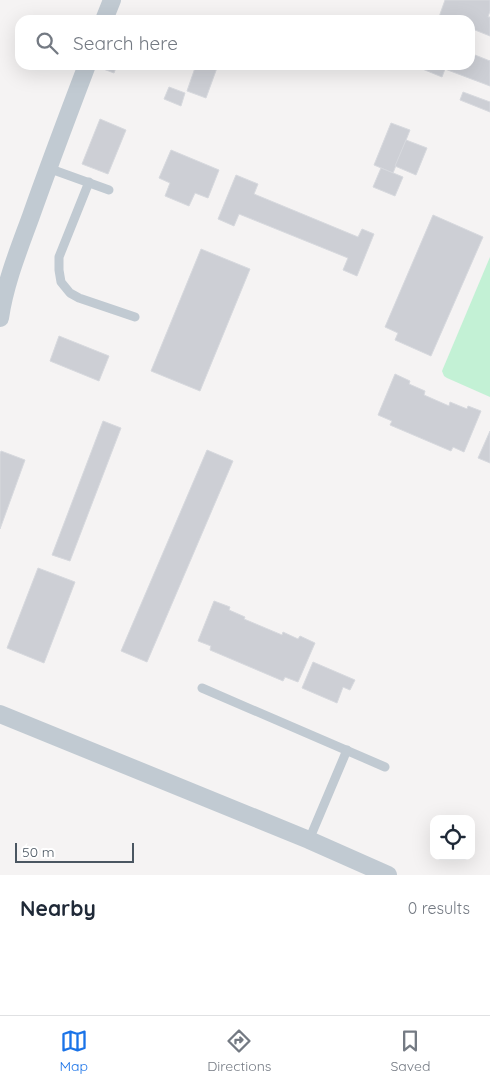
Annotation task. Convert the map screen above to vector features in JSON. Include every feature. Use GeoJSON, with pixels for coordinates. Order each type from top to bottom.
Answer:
{"type":"FeatureCollection","features":[{"type":"Feature","properties":{"kind":"street"},"geometry":{"type":"LineString","coordinates":[[106,15],[112,0]]}},
{"type":"Feature","properties":{"kind":"street"},"geometry":{"type":"LineString","coordinates":[[0,318],[8,280],[85,70]]}},
{"type":"Feature","properties":{"kind":"street"},"geometry":{"type":"LineString","coordinates":[[0,714],[309,840],[388,875]]}},
{"type":"Feature","properties":{"kind":"lane"},"geometry":{"type":"LineString","coordinates":[[48,168],[109,190]]}},
{"type":"Feature","properties":{"kind":"lane"},"geometry":{"type":"LineString","coordinates":[[89,182],[59,257],[61,282],[70,293],[80,298],[135,317]]}},
{"type":"Feature","properties":{"kind":"lane"},"geometry":{"type":"LineString","coordinates":[[202,688],[386,767]]}},
{"type":"Feature","properties":{"kind":"lane"},"geometry":{"type":"LineString","coordinates":[[309,840],[346,750]]}},
{"type":"Feature","properties":{"kind":"green space"},"geometry":{"type":"Polygon","coordinates":[[[490,257],[490,397],[447,378],[442,371],[490,257]]]}},
{"type":"Feature","properties":{"kind":"building"},"geometry":{"type":"Polygon","coordinates":[[[445,0],[490,0],[488,17],[490,17],[490,36],[475,30],[475,15],[440,15],[445,0]]]}},
{"type":"Feature","properties":{"kind":"building"},"geometry":{"type":"Polygon","coordinates":[[[475,55],[490,61],[490,86],[448,70],[475,70],[475,55]]]}},
{"type":"Feature","properties":{"kind":"building"},"geometry":{"type":"Polygon","coordinates":[[[194,70],[216,70],[206,98],[187,91],[194,70]]]}},
{"type":"Feature","properties":{"kind":"building"},"geometry":{"type":"Polygon","coordinates":[[[425,70],[445,70],[442,77],[425,70]]]}},
{"type":"Feature","properties":{"kind":"building"},"geometry":{"type":"Polygon","coordinates":[[[169,87],[185,93],[181,106],[164,99],[169,87]]]}},
{"type":"Feature","properties":{"kind":"building"},"geometry":{"type":"Polygon","coordinates":[[[463,92],[490,102],[490,112],[460,100],[463,92]]]}},
{"type":"Feature","properties":{"kind":"building"},"geometry":{"type":"Polygon","coordinates":[[[100,119],[126,130],[108,174],[82,164],[100,119]]]}},
{"type":"Feature","properties":{"kind":"building"},"geometry":{"type":"Polygon","coordinates":[[[391,123],[410,130],[393,173],[374,165],[391,123]]]}},
{"type":"Feature","properties":{"kind":"building"},"geometry":{"type":"Polygon","coordinates":[[[406,140],[427,148],[416,175],[395,166],[406,140]]]}},
{"type":"Feature","properties":{"kind":"building"},"geometry":{"type":"Polygon","coordinates":[[[171,150],[219,170],[208,198],[195,193],[189,206],[165,196],[170,183],[159,178],[171,150]]]}},
{"type":"Feature","properties":{"kind":"building"},"geometry":{"type":"Polygon","coordinates":[[[381,168],[403,177],[395,196],[373,187],[381,168]]]}},
{"type":"Feature","properties":{"kind":"building"},"geometry":{"type":"Polygon","coordinates":[[[236,175],[258,184],[254,194],[358,237],[362,229],[374,234],[357,276],[343,270],[348,258],[239,214],[234,226],[218,219],[236,175]]]}},
{"type":"Feature","properties":{"kind":"building"},"geometry":{"type":"Polygon","coordinates":[[[433,215],[483,237],[431,356],[395,340],[398,333],[385,327],[433,215]]]}},
{"type":"Feature","properties":{"kind":"building"},"geometry":{"type":"Polygon","coordinates":[[[201,249],[250,269],[200,391],[151,371],[201,249]]]}},
{"type":"Feature","properties":{"kind":"building"},"geometry":{"type":"Polygon","coordinates":[[[59,336],[109,356],[99,381],[50,361],[59,336]]]}},
{"type":"Feature","properties":{"kind":"building"},"geometry":{"type":"Polygon","coordinates":[[[395,374],[410,381],[409,384],[425,391],[424,395],[449,406],[450,402],[467,409],[468,406],[481,411],[464,452],[453,447],[451,451],[390,425],[392,421],[378,415],[395,374]]]}},
{"type":"Feature","properties":{"kind":"building"},"geometry":{"type":"Polygon","coordinates":[[[103,421],[121,428],[70,561],[52,555],[103,421]]]}},
{"type":"Feature","properties":{"kind":"building"},"geometry":{"type":"Polygon","coordinates":[[[490,431],[490,463],[478,458],[490,431]]]}},
{"type":"Feature","properties":{"kind":"building"},"geometry":{"type":"Polygon","coordinates":[[[207,450],[233,461],[147,662],[121,651],[207,450]]]}},
{"type":"Feature","properties":{"kind":"building"},"geometry":{"type":"Polygon","coordinates":[[[1,451],[25,460],[0,529],[0,454],[1,451]]]}},
{"type":"Feature","properties":{"kind":"building"},"geometry":{"type":"Polygon","coordinates":[[[38,568],[75,582],[44,663],[7,648],[38,568]]]}},
{"type":"Feature","properties":{"kind":"building"},"geometry":{"type":"Polygon","coordinates":[[[214,601],[230,607],[229,610],[245,617],[244,619],[282,635],[283,632],[298,639],[300,636],[315,643],[298,682],[285,677],[283,681],[210,650],[211,646],[198,641],[214,601]]]}},
{"type":"Feature","properties":{"kind":"building"},"geometry":{"type":"Polygon","coordinates":[[[313,662],[355,680],[350,690],[343,687],[337,703],[302,688],[313,662]]]}}]}
